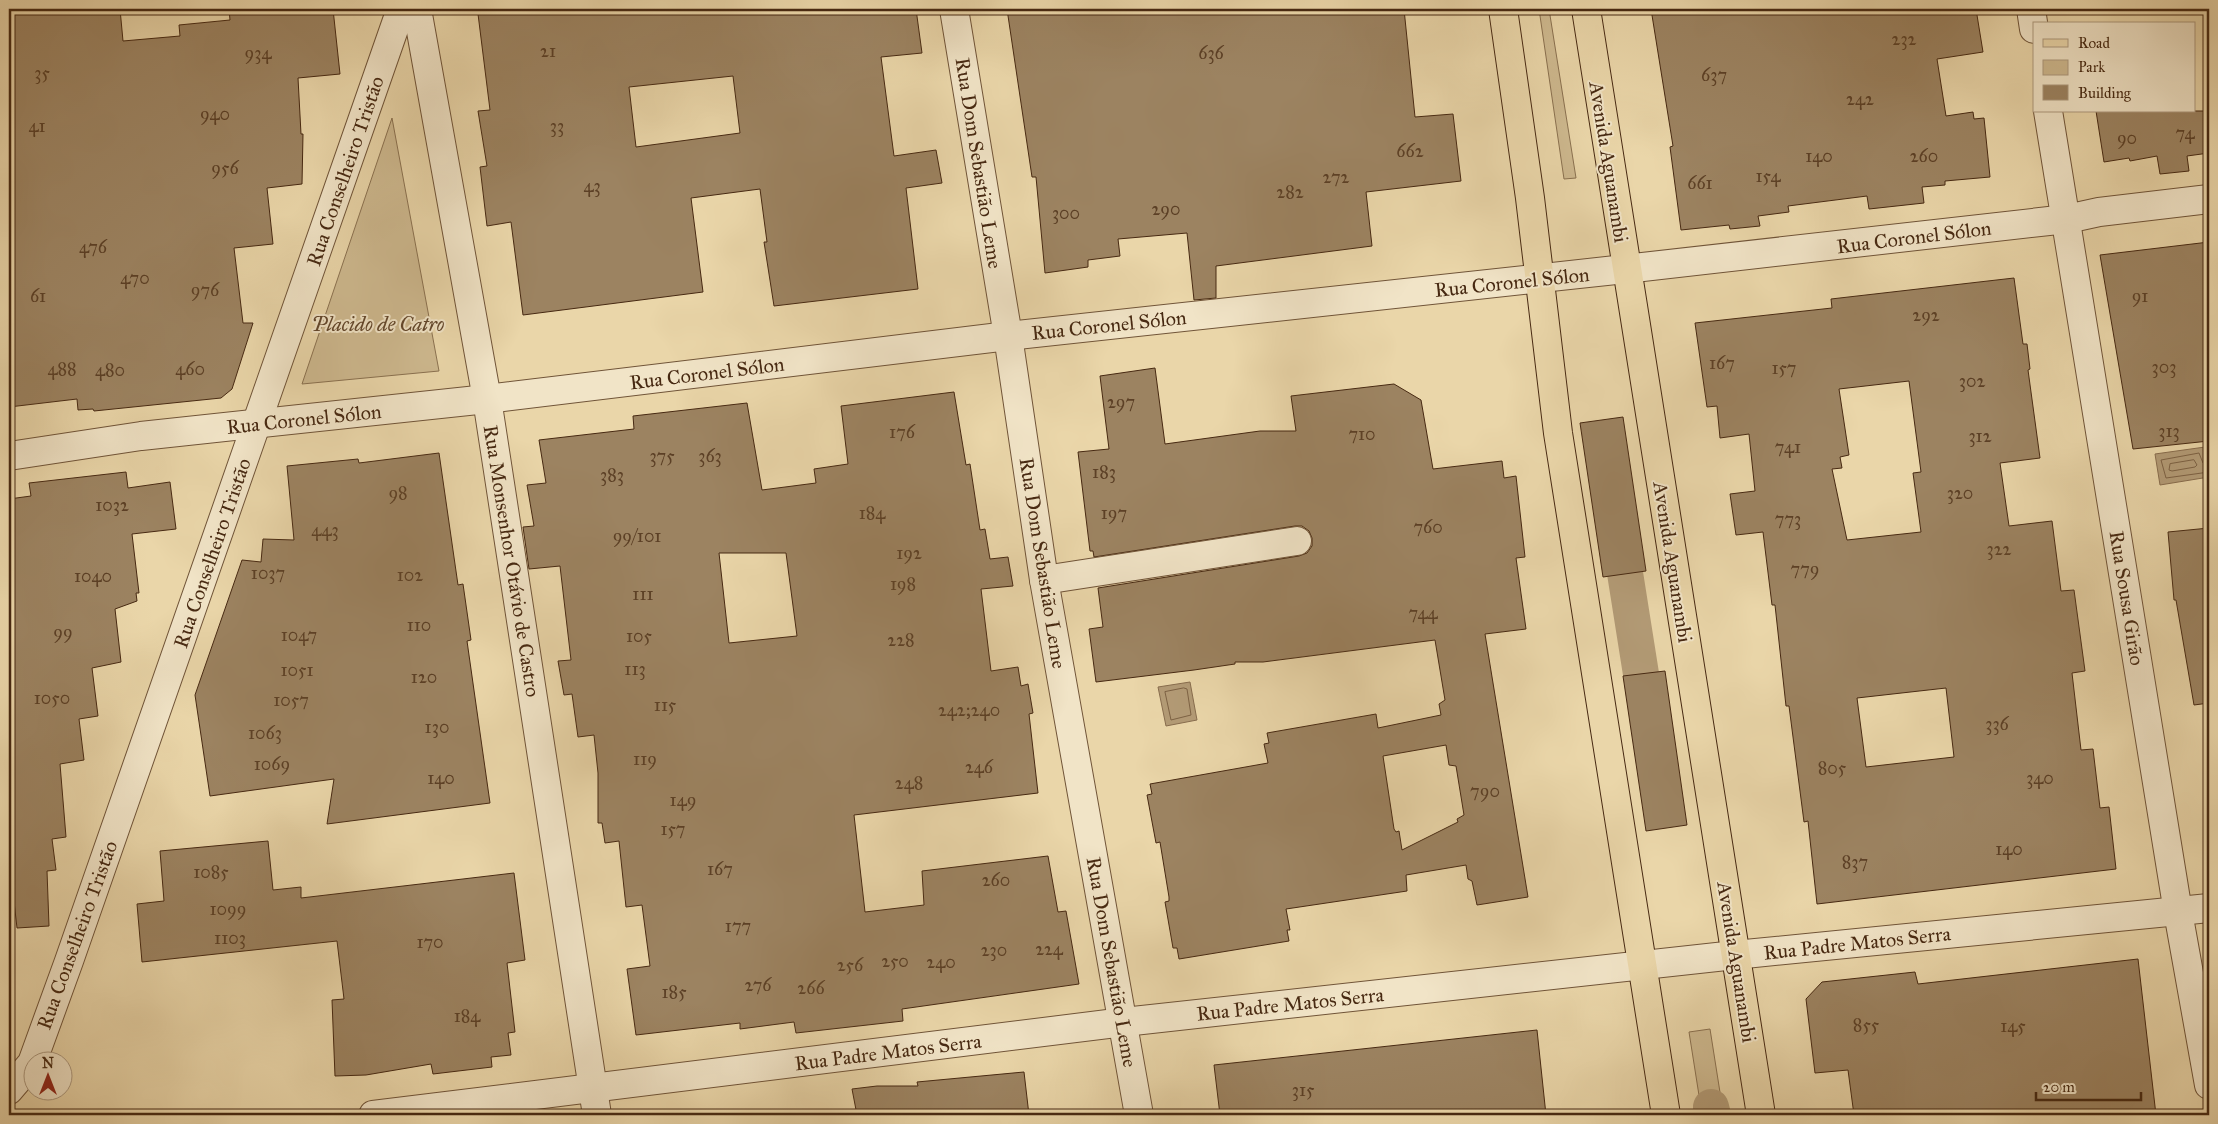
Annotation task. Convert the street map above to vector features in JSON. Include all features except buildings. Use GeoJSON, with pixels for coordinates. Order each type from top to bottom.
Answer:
{"type":"FeatureCollection","features":[{"type":"Feature","properties":{"kind":"main road"},"geometry":{"type":"LineString","coordinates":[[1503,9],[1530,198],[1558,433],[1666,1115]]}},
{"type":"Feature","properties":{"kind":"main road","name":"Avenida Aguanambi"},"geometry":{"type":"LineString","coordinates":[[1586,9],[1761,1115]]}},
{"type":"Feature","properties":{"kind":"street","name":"Rua Conselheiro Tristão"},"geometry":{"type":"LineString","coordinates":[[9,1090],[32,1062],[63,979],[401,9]]}},
{"type":"Feature","properties":{"kind":"street","name":"Rua Monsenhor Otávio de Castro"},"geometry":{"type":"LineString","coordinates":[[417,9],[487,399],[595,1102]]}},
{"type":"Feature","properties":{"kind":"street","name":"Rua Dom Sebastião Leme"},"geometry":{"type":"LineString","coordinates":[[954,9],[1008,336],[1044,580],[1139,1115]]}},
{"type":"Feature","properties":{"kind":"street"},"geometry":{"type":"LineString","coordinates":[[2031,9],[2033,22]]}},
{"type":"Feature","properties":{"kind":"street","name":"Rua Sousa Girão"},"geometry":{"type":"LineString","coordinates":[[2048,112],[2178,912],[2209,1085]]}},
{"type":"Feature","properties":{"kind":"street","name":"Rua Coronel Sólon"},"geometry":{"type":"LineString","coordinates":[[9,456],[141,436],[487,399],[1008,336],[1539,279],[2066,219],[2099,212],[2209,199]]}},
{"type":"Feature","properties":{"kind":"street"},"geometry":{"type":"LineString","coordinates":[[1044,580],[1297,541]]}},
{"type":"Feature","properties":{"kind":"street","name":"Rua Padre Matos Serra"},"geometry":{"type":"LineString","coordinates":[[373,1115],[595,1102],[1124,1022],[1735,955],[2209,908]]}},
{"type":"Feature","properties":{"kind":"green space"},"geometry":{"type":"Polygon","coordinates":[[[1539,9],[1549,9],[1576,178],[1564,179],[1539,9]]]}},
{"type":"Feature","properties":{"kind":"green space","name":"Placido de Catro"},"geometry":{"type":"Polygon","coordinates":[[[392,118],[439,371],[302,384],[392,118]]]}},
{"type":"Feature","properties":{"kind":"green space"},"geometry":{"type":"Polygon","coordinates":[[[1710,1029],[1722,1105],[1701,1108],[1689,1032],[1710,1029]]]}},
{"type":"Feature","properties":{"kind":"water"},"geometry":{"type":"Polygon","coordinates":[[[2205,447],[2209,477],[2160,485],[2155,454],[2205,447]]]}},
{"type":"Feature","properties":{"kind":"water"},"geometry":{"type":"Polygon","coordinates":[[[1190,682],[1197,720],[1166,726],[1158,687],[1190,682]]]}},
{"type":"Feature","properties":{"kind":"waterway"},"geometry":{"type":"LineString","coordinates":[[1625,573],[1641,674]]}},
{"type":"Feature","properties":{"kind":"waterway"},"geometry":{"type":"LineString","coordinates":[[1711,1107],[1713,1115]]}}]}
